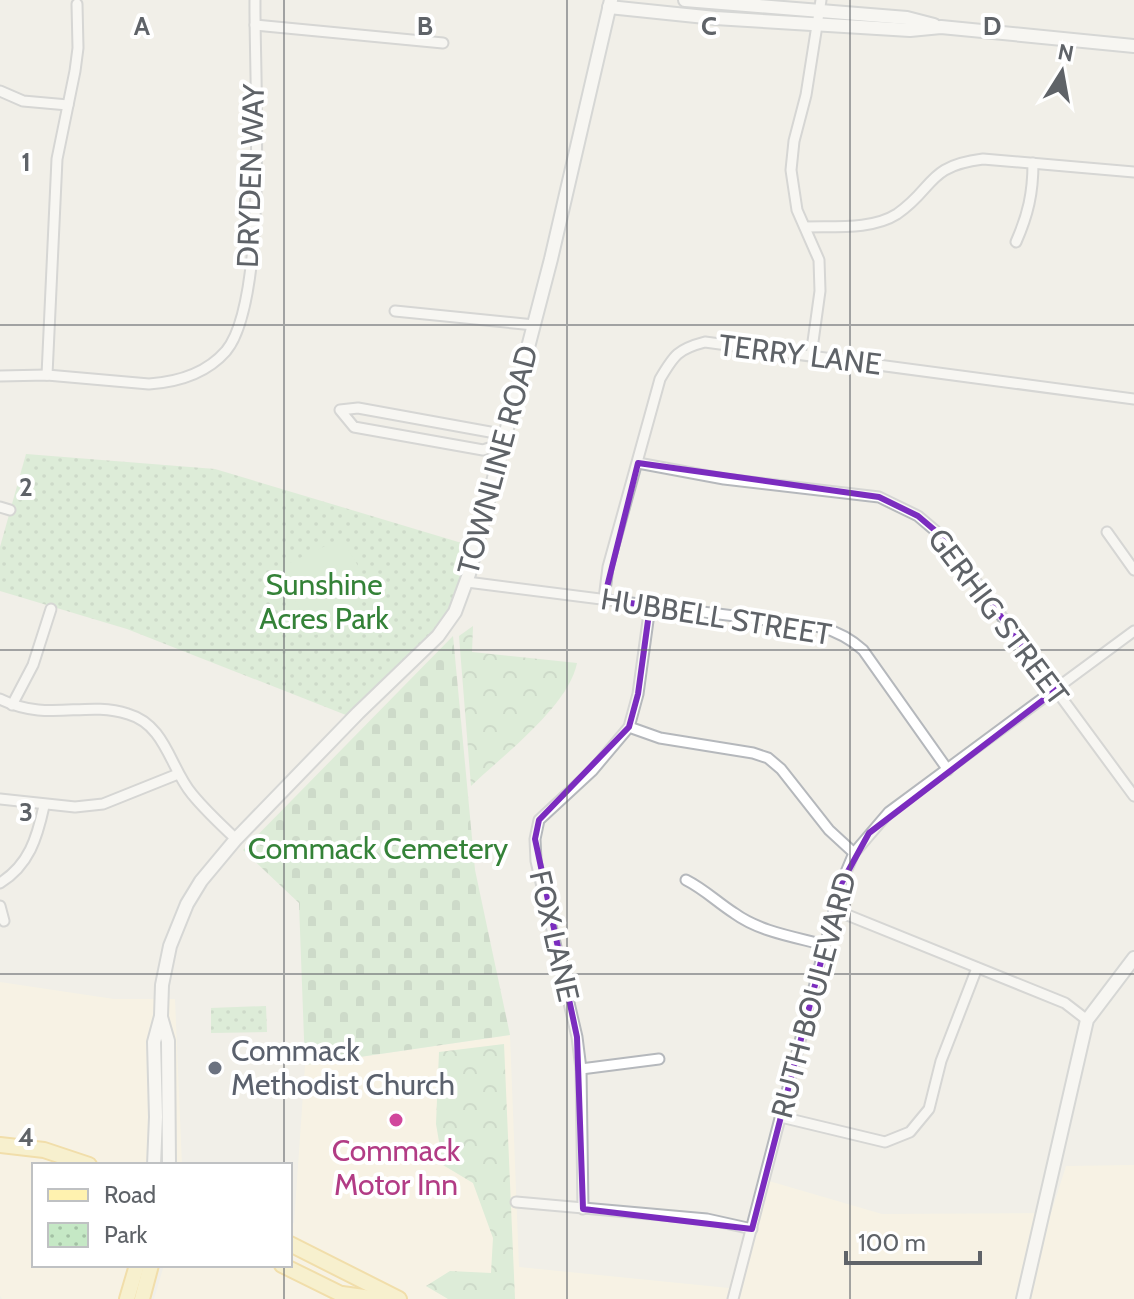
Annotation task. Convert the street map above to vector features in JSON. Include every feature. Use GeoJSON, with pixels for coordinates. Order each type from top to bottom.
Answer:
{"type":"FeatureCollection","features":[{"type":"Feature","properties":{"kind":"main road"},"geometry":{"type":"LineString","coordinates":[[685,0],[820,11],[910,30],[941,27],[1134,46]]}},
{"type":"Feature","properties":{"kind":"main road"},"geometry":{"type":"LineString","coordinates":[[610,4],[715,18],[820,11]]}},
{"type":"Feature","properties":{"kind":"main road","name":"TOWNLINE ROAD"},"geometry":{"type":"LineString","coordinates":[[161,1016],[162,985],[170,946],[179,920],[201,881],[236,839],[438,636],[455,612],[467,582],[504,443],[610,4]]}},
{"type":"Feature","properties":{"kind":"main road"},"geometry":{"type":"LineString","coordinates":[[1023,1299],[1087,1020],[1134,958]]}},
{"type":"Feature","properties":{"kind":"main road"},"geometry":{"type":"LineString","coordinates":[[154,1163],[154,1042],[161,1016]]}},
{"type":"Feature","properties":{"kind":"main road"},"geometry":{"type":"LineString","coordinates":[[161,1016],[168,1041],[169,1163]]}},
{"type":"Feature","properties":{"kind":"main road"},"geometry":{"type":"LineString","coordinates":[[0,1145],[44,1150],[83,1163]]}},
{"type":"Feature","properties":{"kind":"main road"},"geometry":{"type":"LineString","coordinates":[[292,1245],[398,1299]]}},
{"type":"Feature","properties":{"kind":"main road"},"geometry":{"type":"LineString","coordinates":[[324,1285],[334,1266]]}},
{"type":"Feature","properties":{"kind":"main road"},"geometry":{"type":"LineString","coordinates":[[127,1299],[136,1267]]}},
{"type":"Feature","properties":{"kind":"main road"},"geometry":{"type":"LineString","coordinates":[[142,1299],[150,1267]]}},
{"type":"Feature","properties":{"kind":"main road"},"geometry":{"type":"LineString","coordinates":[[286,1267],[346,1296],[378,1299]]}},
{"type":"Feature","properties":{"kind":"main road"},"geometry":{"type":"LineString","coordinates":[[324,1285],[350,1287],[369,1284]]}},
{"type":"Feature","properties":{"kind":"street","name":"DRYDEN WAY"},"geometry":{"type":"LineString","coordinates":[[0,376],[47,375],[149,384],[170,382],[187,378],[208,367],[227,350],[239,326],[254,246],[255,0]]}},
{"type":"Feature","properties":{"kind":"street"},"geometry":{"type":"LineString","coordinates":[[47,375],[57,159],[78,48],[77,4]]}},
{"type":"Feature","properties":{"kind":"street"},"geometry":{"type":"LineString","coordinates":[[811,356],[820,291],[819,260],[797,210],[791,170],[820,11]]}},
{"type":"Feature","properties":{"kind":"street"},"geometry":{"type":"LineString","coordinates":[[255,25],[443,43]]}},
{"type":"Feature","properties":{"kind":"street"},"geometry":{"type":"LineString","coordinates":[[0,91],[23,101],[68,105]]}},
{"type":"Feature","properties":{"kind":"street"},"geometry":{"type":"LineString","coordinates":[[805,227],[872,224],[895,215],[937,173],[960,162],[983,159],[1134,172]]}},
{"type":"Feature","properties":{"kind":"street"},"geometry":{"type":"LineString","coordinates":[[1016,242],[1033,194],[1033,163]]}},
{"type":"Feature","properties":{"kind":"street"},"geometry":{"type":"LineString","coordinates":[[395,311],[534,325]]}},
{"type":"Feature","properties":{"kind":"street","name":"TERRY LANE"},"geometry":{"type":"LineString","coordinates":[[604,599],[608,567],[660,379],[672,358],[685,347],[705,342],[1134,399]]}},
{"type":"Feature","properties":{"kind":"street"},"geometry":{"type":"LineString","coordinates":[[358,408],[490,432],[504,443],[483,450],[354,427],[340,410],[358,408]]}},
{"type":"Feature","properties":{"kind":"street","name":"GERHIG STREET"},"geometry":{"type":"LineString","coordinates":[[638,463],[724,479],[879,497],[918,516],[944,538],[1134,796]]}},
{"type":"Feature","properties":{"kind":"street"},"geometry":{"type":"LineString","coordinates":[[1107,532],[1134,570]]}},
{"type":"Feature","properties":{"kind":"street","name":"HUBBELL STREET"},"geometry":{"type":"LineString","coordinates":[[467,582],[821,627],[838,632],[863,650],[948,770]]}},
{"type":"Feature","properties":{"kind":"street","name":"FOX LANE"},"geometry":{"type":"LineString","coordinates":[[583,1209],[581,1069],[568,991],[536,861],[535,839],[539,820],[592,771],[629,727],[638,694],[650,606]]}},
{"type":"Feature","properties":{"kind":"street"},"geometry":{"type":"LineString","coordinates":[[12,705],[33,665],[51,609]]}},
{"type":"Feature","properties":{"kind":"street","name":"RUTH BOULEVARD"},"geometry":{"type":"LineString","coordinates":[[733,1299],[841,884],[854,853],[889,812],[1134,631]]}},
{"type":"Feature","properties":{"kind":"street"},"geometry":{"type":"LineString","coordinates":[[0,699],[12,705],[54,712],[107,710],[129,714],[145,722],[164,744],[191,794],[236,839]]}},
{"type":"Feature","properties":{"kind":"street"},"geometry":{"type":"LineString","coordinates":[[629,727],[660,738],[768,758],[781,769],[829,830],[854,853]]}},
{"type":"Feature","properties":{"kind":"street"},"geometry":{"type":"LineString","coordinates":[[0,799],[44,806],[103,804],[178,774]]}},
{"type":"Feature","properties":{"kind":"street"},"geometry":{"type":"LineString","coordinates":[[0,883],[25,862],[35,844],[44,806]]}},
{"type":"Feature","properties":{"kind":"street"},"geometry":{"type":"LineString","coordinates":[[686,880],[708,891],[735,915],[769,930],[825,945]]}},
{"type":"Feature","properties":{"kind":"street"},"geometry":{"type":"LineString","coordinates":[[0,906],[4,921]]}},
{"type":"Feature","properties":{"kind":"street"},"geometry":{"type":"LineString","coordinates":[[835,910],[1065,1003],[1087,1020]]}},
{"type":"Feature","properties":{"kind":"street"},"geometry":{"type":"LineString","coordinates":[[781,1117],[885,1142],[910,1132],[929,1109],[941,1061],[977,968]]}},
{"type":"Feature","properties":{"kind":"street"},"geometry":{"type":"LineString","coordinates":[[581,1069],[659,1059]]}},
{"type":"Feature","properties":{"kind":"street"},"geometry":{"type":"LineString","coordinates":[[516,1202],[707,1219],[752,1229]]}},
{"type":"Feature","properties":{"kind":"highlighted area"},"geometry":{"type":"Polygon","coordinates":[[[638,463],[879,497],[918,516],[944,538],[1055,691],[869,833],[841,884],[752,1229],[583,1209],[577,1037],[535,839],[539,820],[629,727],[638,694],[650,606],[604,599],[638,463]]]}},
{"type":"Feature","properties":{"kind":"shaded area"},"geometry":{"type":"Polygon","coordinates":[[[0,982],[114,999],[175,999],[182,1163],[32,1163],[32,1267],[130,1267],[120,1299],[2,1299],[0,982]]]}},
{"type":"Feature","properties":{"kind":"shaded area"},"geometry":{"type":"Polygon","coordinates":[[[510,1035],[519,1267],[729,1288],[759,1178],[882,1214],[1051,1213],[1066,1166],[1134,1165],[1134,1299],[154,1299],[163,1267],[292,1267],[292,1222],[305,1065],[510,1035]]]}},
{"type":"Feature","properties":{"kind":"green space","name":"Sunshine Acres Park"},"geometry":{"type":"Polygon","coordinates":[[[26,454],[215,469],[465,544],[458,592],[439,626],[346,715],[127,629],[0,591],[0,547],[26,454]]]}},
{"type":"Feature","properties":{"kind":"green space"},"geometry":{"type":"Polygon","coordinates":[[[340,539],[357,565],[364,595],[352,618],[315,635],[280,575],[283,566],[340,539]]]}},
{"type":"Feature","properties":{"kind":"green space"},"geometry":{"type":"Polygon","coordinates":[[[473,626],[472,652],[577,663],[571,680],[548,713],[471,786],[459,636],[473,626]]]}},
{"type":"Feature","properties":{"kind":"green space","name":"Commack Cemetery"},"geometry":{"type":"Polygon","coordinates":[[[453,636],[475,870],[510,1035],[305,1065],[299,903],[243,850],[453,636]]]}},
{"type":"Feature","properties":{"kind":"green space"},"geometry":{"type":"Polygon","coordinates":[[[266,1006],[267,1032],[211,1033],[211,1008],[266,1006]]]}},
{"type":"Feature","properties":{"kind":"green space"},"geometry":{"type":"Polygon","coordinates":[[[504,1044],[515,1299],[448,1299],[426,1286],[450,1271],[491,1273],[493,1238],[473,1183],[443,1165],[436,1124],[439,1052],[504,1044]]]}},
{"type":"Feature","properties":{"kind":"place","name":"Commack Methodist Church"},"geometry":{"type":"Point","coordinates":[215,1068]}},
{"type":"Feature","properties":{"kind":"place","name":"Commack Motor Inn"},"geometry":{"type":"Point","coordinates":[396,1120]}}]}
